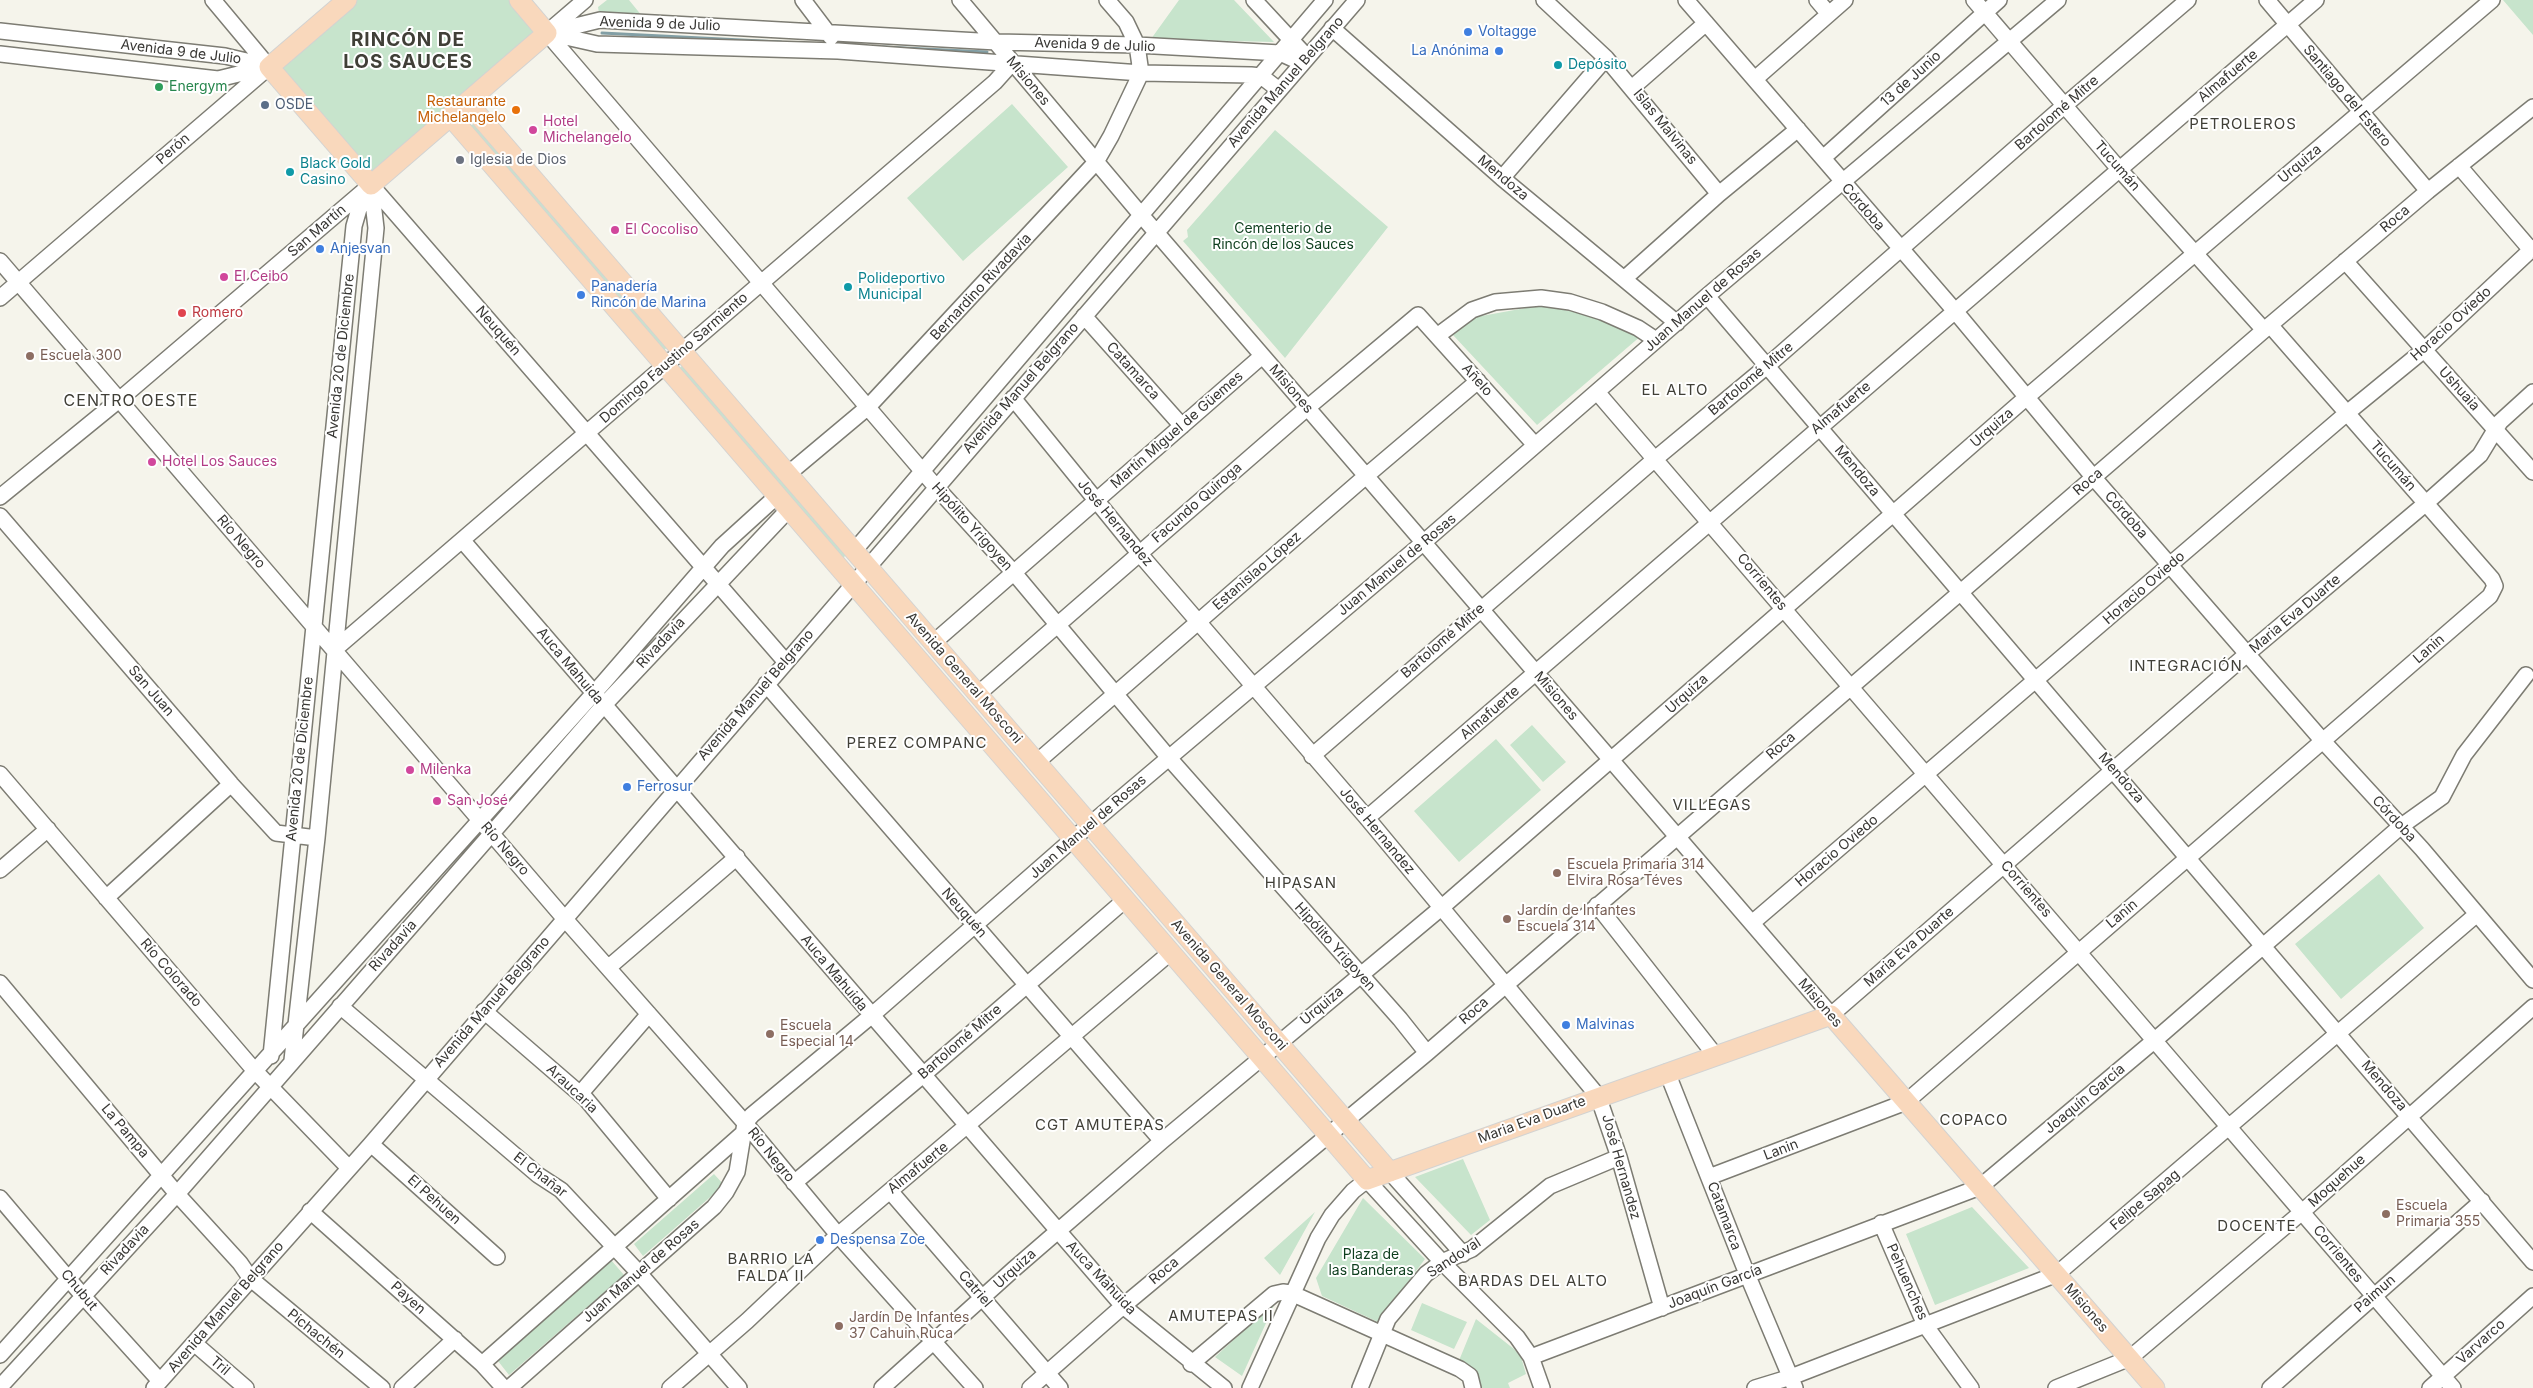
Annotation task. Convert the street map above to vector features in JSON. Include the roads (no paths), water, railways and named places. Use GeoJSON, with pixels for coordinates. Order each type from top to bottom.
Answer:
{"type":"FeatureCollection","features":[{"type":"Feature","properties":{"kind":"main road","name":"Perón"},"geometry":{"type":"LineString","coordinates":[[269,66],[347,0]]}},
{"type":"Feature","properties":{"kind":"main road","name":"Hipólito Yrigoyen"},"geometry":{"type":"LineString","coordinates":[[519,0],[547,33]]}},
{"type":"Feature","properties":{"kind":"main road","name":"San Martín"},"geometry":{"type":"LineString","coordinates":[[371,185],[547,33]]}},
{"type":"Feature","properties":{"kind":"main road","name":"Neuquén"},"geometry":{"type":"LineString","coordinates":[[269,66],[371,185]]}},
{"type":"Feature","properties":{"kind":"main road","name":"Avenida General Mosconi"},"geometry":{"type":"LineString","coordinates":[[466,102],[1390,1172]]}},
{"type":"Feature","properties":{"kind":"main road","name":"Avenida General Mosconi"},"geometry":{"type":"LineString","coordinates":[[450,116],[1367,1180]]}},
{"type":"Feature","properties":{"kind":"main road","name":"Maria Eva Duarte"},"geometry":{"type":"LineString","coordinates":[[1367,1180],[1598,1096],[1831,1015]]}},
{"type":"Feature","properties":{"kind":"main road","name":"Misiones"},"geometry":{"type":"LineString","coordinates":[[1831,1015],[2155,1388]]}},
{"type":"Feature","properties":{"kind":"street","name":"Neuquén"},"geometry":{"type":"LineString","coordinates":[[213,0],[269,66]]}},
{"type":"Feature","properties":{"kind":"street","name":"San Martín"},"geometry":{"type":"LineString","coordinates":[[547,33],[585,0]]}},
{"type":"Feature","properties":{"kind":"street"},"geometry":{"type":"LineString","coordinates":[[803,0],[828,32],[838,51]]}},
{"type":"Feature","properties":{"kind":"street","name":"Misiones"},"geometry":{"type":"LineString","coordinates":[[960,0],[1262,356],[1831,1015]]}},
{"type":"Feature","properties":{"kind":"street"},"geometry":{"type":"LineString","coordinates":[[1107,0],[1126,22],[1136,45],[1141,73]]}},
{"type":"Feature","properties":{"kind":"street"},"geometry":{"type":"LineString","coordinates":[[1254,0],[1290,40],[1305,60]]}},
{"type":"Feature","properties":{"kind":"street"},"geometry":{"type":"LineString","coordinates":[[854,551],[1325,0]]}},
{"type":"Feature","properties":{"kind":"street","name":"Avenida Manuel Belgrano"},"geometry":{"type":"LineString","coordinates":[[157,1384],[348,1167],[371,1144],[675,788],[1357,0]]}},
{"type":"Feature","properties":{"kind":"street","name":"Islas Malvinas"},"geometry":{"type":"LineString","coordinates":[[1544,0],[1606,58],[1720,194]]}},
{"type":"Feature","properties":{"kind":"street","name":"Córdoba"},"geometry":{"type":"LineString","coordinates":[[1686,0],[2028,396],[2094,478],[2322,740],[2422,849],[2533,980]]}},
{"type":"Feature","properties":{"kind":"street"},"geometry":{"type":"LineString","coordinates":[[1817,0],[1829,14]]}},
{"type":"Feature","properties":{"kind":"street"},"geometry":{"type":"LineString","coordinates":[[1755,80],[1845,0]]}},
{"type":"Feature","properties":{"kind":"street","name":"Tucumán"},"geometry":{"type":"LineString","coordinates":[[1974,0],[2194,253],[2347,413],[2492,579],[2495,586]]}},
{"type":"Feature","properties":{"kind":"street","name":"13 de Junio"},"geometry":{"type":"LineString","coordinates":[[1823,158],[1999,0]]}},
{"type":"Feature","properties":{"kind":"street","name":"Juan Manuel de Rosas"},"geometry":{"type":"LineString","coordinates":[[482,1364],[669,1199],[744,1129],[752,1115],[871,1016],[1090,824],[1424,542],[1707,296],[2058,0]]}},
{"type":"Feature","properties":{"kind":"street","name":"Bartolomé Mitre"},"geometry":{"type":"LineString","coordinates":[[1312,756],[1655,458],[1767,366],[2188,0]]}},
{"type":"Feature","properties":{"kind":"street","name":"Santiago del Estero"},"geometry":{"type":"LineString","coordinates":[[2267,0],[2428,191]]}},
{"type":"Feature","properties":{"kind":"street","name":"Almafuerte"},"geometry":{"type":"LineString","coordinates":[[1367,818],[1537,673],[1819,426],[2316,0]]}},
{"type":"Feature","properties":{"kind":"street","name":"Urquiza"},"geometry":{"type":"LineString","coordinates":[[882,1388],[1162,1141],[1360,974],[1442,908],[2028,396],[2492,0]]}},
{"type":"Feature","properties":{"kind":"street","name":"Avenida 9 de Julio"},"geometry":{"type":"LineString","coordinates":[[547,33],[600,20],[997,42],[1136,45],[1280,53],[1305,60]]}},
{"type":"Feature","properties":{"kind":"street"},"geometry":{"type":"LineString","coordinates":[[1632,88],[1706,22]]}},
{"type":"Feature","properties":{"kind":"street","name":"Mendoza"},"geometry":{"type":"LineString","coordinates":[[1332,28],[1502,178],[1677,323]]}},
{"type":"Feature","properties":{"kind":"street","name":"Avenida 9 de Julio"},"geometry":{"type":"LineString","coordinates":[[0,31],[224,56],[269,66]]}},
{"type":"Feature","properties":{"kind":"street","name":"Avenida 9 de Julio"},"geometry":{"type":"LineString","coordinates":[[547,33],[597,44],[838,51],[1141,73],[1262,76]]}},
{"type":"Feature","properties":{"kind":"street","name":"Hipólito Yrigoyen"},"geometry":{"type":"LineString","coordinates":[[547,33],[936,486],[1015,574],[1169,758],[1360,974],[1427,1053]]}},
{"type":"Feature","properties":{"kind":"street","name":"Avenida 9 de Julio"},"geometry":{"type":"LineString","coordinates":[[0,54],[218,79],[269,66]]}},
{"type":"Feature","properties":{"kind":"street"},"geometry":{"type":"LineString","coordinates":[[1502,178],[1606,58]]}},
{"type":"Feature","properties":{"kind":"street","name":"Domingo Faustino Sarmiento"},"geometry":{"type":"LineString","coordinates":[[334,650],[995,82],[1012,63]]}},
{"type":"Feature","properties":{"kind":"street","name":"Perón"},"geometry":{"type":"LineString","coordinates":[[0,298],[269,66]]}},
{"type":"Feature","properties":{"kind":"street","name":"Bernardino Rivadavia"},"geometry":{"type":"LineString","coordinates":[[788,474],[868,407],[1096,162],[1111,136],[1141,73]]}},
{"type":"Feature","properties":{"kind":"street"},"geometry":{"type":"LineString","coordinates":[[1262,76],[1279,90]]}},
{"type":"Feature","properties":{"kind":"street","name":"Roca"},"geometry":{"type":"LineString","coordinates":[[1030,1388],[1123,1306],[1427,1053],[1960,591],[2345,261],[2428,191],[2533,107]]}},
{"type":"Feature","properties":{"kind":"street"},"geometry":{"type":"LineString","coordinates":[[1625,278],[1798,128]]}},
{"type":"Feature","properties":{"kind":"street"},"geometry":{"type":"LineString","coordinates":[[2459,166],[2532,249]]}},
{"type":"Feature","properties":{"kind":"street","name":"Neuquén"},"geometry":{"type":"LineString","coordinates":[[371,185],[785,661]]}},
{"type":"Feature","properties":{"kind":"street","name":"San Martín"},"geometry":{"type":"LineString","coordinates":[[0,497],[120,400],[371,185]]}},
{"type":"Feature","properties":{"kind":"street","name":"Avenida 20 de Diciembre"},"geometry":{"type":"LineString","coordinates":[[270,1053],[354,226],[359,209],[371,185]]}},
{"type":"Feature","properties":{"kind":"street","name":"Avenida 20 de Diciembre"},"geometry":{"type":"LineString","coordinates":[[288,1065],[303,975],[376,228],[371,185]]}},
{"type":"Feature","properties":{"kind":"street","name":"Horacio Oviedo"},"geometry":{"type":"LineString","coordinates":[[1752,923],[2171,566],[2347,413],[2424,350],[2532,249]]}},
{"type":"Feature","properties":{"kind":"street","name":"Ushuaia"},"geometry":{"type":"LineString","coordinates":[[2345,261],[2533,472]]}},
{"type":"Feature","properties":{"kind":"street","name":"Río Negro"},"geometry":{"type":"LineString","coordinates":[[0,262],[564,918],[650,1014],[744,1129],[975,1388]]}},
{"type":"Feature","properties":{"kind":"street","name":"Mendoza"},"geometry":{"type":"LineString","coordinates":[[1707,296],[2533,1262]]}},
{"type":"Feature","properties":{"kind":"street"},"geometry":{"type":"LineString","coordinates":[[1437,336],[1472,310],[1495,302],[1541,298],[1570,302],[1602,312],[1638,328],[1656,340]]}},
{"type":"Feature","properties":{"kind":"street","name":"Añelo"},"geometry":{"type":"LineString","coordinates":[[1418,315],[1536,445]]}},
{"type":"Feature","properties":{"kind":"street","name":"Facundo Quiroga"},"geometry":{"type":"LineString","coordinates":[[978,694],[1307,408],[1418,315]]}},
{"type":"Feature","properties":{"kind":"street","name":"Catamarca"},"geometry":{"type":"LineString","coordinates":[[1084,316],[1182,426]]}},
{"type":"Feature","properties":{"kind":"street","name":"Martín Miguel de Güemes"},"geometry":{"type":"LineString","coordinates":[[934,643],[1262,356]]}},
{"type":"Feature","properties":{"kind":"street","name":"Estanislao López"},"geometry":{"type":"LineString","coordinates":[[1037,762],[1478,381]]}},
{"type":"Feature","properties":{"kind":"street","name":"Corrientes"},"geometry":{"type":"LineString","coordinates":[[1597,392],[1785,608],[2453,1388]]}},
{"type":"Feature","properties":{"kind":"street","name":"Maria Eva Duarte"},"geometry":{"type":"LineString","coordinates":[[1831,1015],[2247,654],[2425,504],[2480,455],[2500,422],[2533,392]]}},
{"type":"Feature","properties":{"kind":"street","name":"José Hernandez"},"geometry":{"type":"LineString","coordinates":[[1013,398],[1140,553],[1367,818],[1598,1096],[1619,1157],[1662,1308]]}},
{"type":"Feature","properties":{"kind":"street","name":"Rivadavia"},"geometry":{"type":"LineString","coordinates":[[0,1355],[593,694],[704,569],[722,546],[783,502]]}},
{"type":"Feature","properties":{"kind":"street","name":"Rivadavia"},"geometry":{"type":"LineString","coordinates":[[5,1382],[177,1194],[603,706],[717,583],[783,502]]}},
{"type":"Feature","properties":{"kind":"street","name":"San Juan"},"geometry":{"type":"LineString","coordinates":[[0,516],[231,784],[276,833],[292,837],[317,838]]}},
{"type":"Feature","properties":{"kind":"street","name":"Auca Mahuida"},"geometry":{"type":"LineString","coordinates":[[462,540],[603,706],[737,857],[871,1016],[1123,1306],[1191,1364],[1224,1388]]}},
{"type":"Feature","properties":{"kind":"street","name":"Lanin"},"geometry":{"type":"LineString","coordinates":[[1709,1178],[1906,1102],[2490,596],[2495,586]]}},
{"type":"Feature","properties":{"kind":"street","name":"Joaquín García"},"geometry":{"type":"LineString","coordinates":[[1531,1357],[1980,1187],[2155,1040],[2262,944],[2400,827],[2442,797],[2464,755],[2526,676]]}},
{"type":"Feature","properties":{"kind":"street","name":"Neuquén"},"geometry":{"type":"LineString","coordinates":[[766,684],[1162,1141]]}},
{"type":"Feature","properties":{"kind":"street","name":"Río Colorado"},"geometry":{"type":"LineString","coordinates":[[0,774],[255,1071],[348,1167]]}},
{"type":"Feature","properties":{"kind":"street"},"geometry":{"type":"LineString","coordinates":[[106,898],[231,784]]}},
{"type":"Feature","properties":{"kind":"street"},"geometry":{"type":"LineString","coordinates":[[0,870],[48,829]]}},
{"type":"Feature","properties":{"kind":"street"},"geometry":{"type":"LineString","coordinates":[[608,966],[737,857]]}},
{"type":"Feature","properties":{"kind":"street","name":"Bartolomé Mitre"},"geometry":{"type":"LineString","coordinates":[[794,1183],[923,1075],[1125,900]]}},
{"type":"Feature","properties":{"kind":"street"},"geometry":{"type":"LineString","coordinates":[[1597,905],[1715,1055]]}},
{"type":"Feature","properties":{"kind":"street","name":"Felipe Sapag"},"geometry":{"type":"LineString","coordinates":[[1755,1388],[1793,1383],[1925,1324],[2057,1274],[2230,1127],[2337,1032],[2477,914]]}},
{"type":"Feature","properties":{"kind":"street","name":"Almafuerte"},"geometry":{"type":"LineString","coordinates":[[670,1388],[838,1235],[1170,952]]}},
{"type":"Feature","properties":{"kind":"street","name":"La Pampa"},"geometry":{"type":"LineString","coordinates":[[0,983],[177,1194],[240,1263],[250,1279]]}},
{"type":"Feature","properties":{"kind":"street","name":"El Chañar"},"geometry":{"type":"LineString","coordinates":[[340,1006],[538,1175],[561,1190],[616,1247],[739,1388]]}},
{"type":"Feature","properties":{"kind":"street","name":"Moquehue"},"geometry":{"type":"LineString","coordinates":[[2056,1388],[2130,1358],[2302,1212],[2533,1007]]}},
{"type":"Feature","properties":{"kind":"street","name":"Araucaria"},"geometry":{"type":"LineString","coordinates":[[484,1011],[580,1094],[669,1199]]}},
{"type":"Feature","properties":{"kind":"street"},"geometry":{"type":"LineString","coordinates":[[580,1094],[650,1014]]}},
{"type":"Feature","properties":{"kind":"street"},"geometry":{"type":"LineString","coordinates":[[270,1053],[274,1066],[288,1065]]}},
{"type":"Feature","properties":{"kind":"street","name":"Catamarca"},"geometry":{"type":"LineString","coordinates":[[1667,1072],[1747,1274],[1793,1383]]}},
{"type":"Feature","properties":{"kind":"street","name":"Juan Manuel de Rosas"},"geometry":{"type":"LineString","coordinates":[[509,1388],[638,1272],[714,1207],[726,1192],[737,1172],[744,1129]]}},
{"type":"Feature","properties":{"kind":"street","name":"El Pehuen"},"geometry":{"type":"LineString","coordinates":[[371,1144],[497,1257]]}},
{"type":"Feature","properties":{"kind":"street","name":"Sandoval"},"geometry":{"type":"LineString","coordinates":[[1360,1388],[1388,1318],[1415,1285],[1442,1262],[1463,1254],[1550,1186],[1619,1157]]}},
{"type":"Feature","properties":{"kind":"street","name":"Avenida General Mosconi"},"geometry":{"type":"LineString","coordinates":[[1390,1172],[1463,1254]]}},
{"type":"Feature","properties":{"kind":"street","name":"Maria Eva Duarte"},"geometry":{"type":"LineString","coordinates":[[1250,1388],[1291,1293],[1318,1238],[1332,1215],[1353,1191],[1367,1180]]}},
{"type":"Feature","properties":{"kind":"street","name":"Avenida General Mosconi"},"geometry":{"type":"LineString","coordinates":[[1367,1180],[1442,1262],[1517,1337],[1531,1357],[1542,1388]]}},
{"type":"Feature","properties":{"kind":"street","name":"Catriel"},"geometry":{"type":"LineString","coordinates":[[890,1191],[1060,1388]]}},
{"type":"Feature","properties":{"kind":"street","name":"Chubut"},"geometry":{"type":"LineString","coordinates":[[0,1198],[157,1384]]}},
{"type":"Feature","properties":{"kind":"street","name":"Paimun"},"geometry":{"type":"LineString","coordinates":[[2270,1388],[2482,1201]]}},
{"type":"Feature","properties":{"kind":"street","name":"Payen"},"geometry":{"type":"LineString","coordinates":[[310,1211],[455,1339],[504,1388]]}},
{"type":"Feature","properties":{"kind":"street","name":"Pehuenches"},"geometry":{"type":"LineString","coordinates":[[1881,1223],[1925,1324],[1971,1388]]}},
{"type":"Feature","properties":{"kind":"street","name":"Pichachén"},"geometry":{"type":"LineString","coordinates":[[250,1279],[382,1388]]}},
{"type":"Feature","properties":{"kind":"street"},"geometry":{"type":"LineString","coordinates":[[1191,1364],[1274,1294],[1283,1292],[1291,1293],[1460,1369],[1471,1382]]}},
{"type":"Feature","properties":{"kind":"street","name":"Varvarco"},"geometry":{"type":"LineString","coordinates":[[2430,1388],[2533,1296]]}},
{"type":"Feature","properties":{"kind":"street"},"geometry":{"type":"LineString","coordinates":[[402,1388],[455,1339]]}},
{"type":"Feature","properties":{"kind":"street","name":"Tril"},"geometry":{"type":"LineString","coordinates":[[194,1343],[246,1388]]}},
{"type":"Feature","properties":{"kind":"waterway"},"geometry":{"type":"LineString","coordinates":[[602,33],[781,42]]}},
{"type":"Feature","properties":{"kind":"waterway"},"geometry":{"type":"LineString","coordinates":[[883,47],[987,52]]}},
{"type":"Feature","properties":{"kind":"place","name":"Voltagge"},"geometry":{"type":"Point","coordinates":[1468,32]}},
{"type":"Feature","properties":{"kind":"place","name":"La Anónima"},"geometry":{"type":"Point","coordinates":[1499,51]}},
{"type":"Feature","properties":{"kind":"place","name":"Depósito"},"geometry":{"type":"Point","coordinates":[1558,65]}},
{"type":"Feature","properties":{"kind":"place","name":"Energym"},"geometry":{"type":"Point","coordinates":[159,87]}},
{"type":"Feature","properties":{"kind":"place","name":"OSDE"},"geometry":{"type":"Point","coordinates":[265,105]}},
{"type":"Feature","properties":{"kind":"place","name":"Restaurante Michelangelo"},"geometry":{"type":"Point","coordinates":[516,110]}},
{"type":"Feature","properties":{"kind":"place","name":"Hotel Michelangelo"},"geometry":{"type":"Point","coordinates":[533,130]}},
{"type":"Feature","properties":{"kind":"place","name":"Iglesia de Dios"},"geometry":{"type":"Point","coordinates":[460,160]}},
{"type":"Feature","properties":{"kind":"place","name":"Black Gold Casino"},"geometry":{"type":"Point","coordinates":[290,172]}},
{"type":"Feature","properties":{"kind":"place","name":"El Cocoliso"},"geometry":{"type":"Point","coordinates":[615,230]}},
{"type":"Feature","properties":{"kind":"place","name":"Anjesvan"},"geometry":{"type":"Point","coordinates":[320,249]}},
{"type":"Feature","properties":{"kind":"place","name":"El Ceibo"},"geometry":{"type":"Point","coordinates":[224,277]}},
{"type":"Feature","properties":{"kind":"place","name":"Polideportivo Municipal"},"geometry":{"type":"Point","coordinates":[848,287]}},
{"type":"Feature","properties":{"kind":"place","name":"Panadería Rincón de Marina"},"geometry":{"type":"Point","coordinates":[581,295]}},
{"type":"Feature","properties":{"kind":"place","name":"Romero"},"geometry":{"type":"Point","coordinates":[182,313]}},
{"type":"Feature","properties":{"kind":"place","name":"Escuela 300"},"geometry":{"type":"Point","coordinates":[30,356]}},
{"type":"Feature","properties":{"kind":"place","name":"Hotel Los Sauces"},"geometry":{"type":"Point","coordinates":[152,462]}},
{"type":"Feature","properties":{"kind":"place","name":"Milenka"},"geometry":{"type":"Point","coordinates":[410,770]}},
{"type":"Feature","properties":{"kind":"place","name":"Ferrosur"},"geometry":{"type":"Point","coordinates":[627,787]}},
{"type":"Feature","properties":{"kind":"place","name":"San José"},"geometry":{"type":"Point","coordinates":[437,801]}},
{"type":"Feature","properties":{"kind":"place","name":"Escuela Primaria 314 Elvira Rosa Téves"},"geometry":{"type":"Point","coordinates":[1557,873]}},
{"type":"Feature","properties":{"kind":"place","name":"Jardín de Infantes Escuela 314"},"geometry":{"type":"Point","coordinates":[1507,919]}},
{"type":"Feature","properties":{"kind":"place","name":"Malvinas"},"geometry":{"type":"Point","coordinates":[1566,1025]}},
{"type":"Feature","properties":{"kind":"place","name":"Escuela Especial 14"},"geometry":{"type":"Point","coordinates":[770,1034]}},
{"type":"Feature","properties":{"kind":"place","name":"Escuela Primaria 355"},"geometry":{"type":"Point","coordinates":[2386,1214]}},
{"type":"Feature","properties":{"kind":"place","name":"Despensa Zoe"},"geometry":{"type":"Point","coordinates":[820,1240]}},
{"type":"Feature","properties":{"kind":"place","name":"Jardín De Infantes 37 Cahuin Ruca"},"geometry":{"type":"Point","coordinates":[839,1326]}},
{"type":"Feature","properties":{"kind":"district","name":"RINCÓN DE LOS SAUCES"},"geometry":{"type":"Point","coordinates":[408,51]}},
{"type":"Feature","properties":{"kind":"district","name":"PETROLEROS"},"geometry":{"type":"Point","coordinates":[2243,124]}},
{"type":"Feature","properties":{"kind":"district","name":"EL ALTO"},"geometry":{"type":"Point","coordinates":[1675,390]}},
{"type":"Feature","properties":{"kind":"district","name":"CENTRO OESTE"},"geometry":{"type":"Point","coordinates":[131,401]}},
{"type":"Feature","properties":{"kind":"district","name":"INTEGRACIÓN"},"geometry":{"type":"Point","coordinates":[2186,666]}},
{"type":"Feature","properties":{"kind":"district","name":"PEREZ COMPANC"},"geometry":{"type":"Point","coordinates":[917,743]}},
{"type":"Feature","properties":{"kind":"district","name":"VILLEGAS"},"geometry":{"type":"Point","coordinates":[1712,805]}},
{"type":"Feature","properties":{"kind":"district","name":"HIPASAN"},"geometry":{"type":"Point","coordinates":[1301,883]}},
{"type":"Feature","properties":{"kind":"district","name":"COPACO"},"geometry":{"type":"Point","coordinates":[1974,1120]}},
{"type":"Feature","properties":{"kind":"district","name":"CGT AMUTEPAS"},"geometry":{"type":"Point","coordinates":[1100,1125]}},
{"type":"Feature","properties":{"kind":"district","name":"DOCENTE"},"geometry":{"type":"Point","coordinates":[2257,1226]}},
{"type":"Feature","properties":{"kind":"district","name":"BARRIO LA FALDA II"},"geometry":{"type":"Point","coordinates":[771,1268]}},
{"type":"Feature","properties":{"kind":"district","name":"BARDAS DEL ALTO"},"geometry":{"type":"Point","coordinates":[1533,1281]}},
{"type":"Feature","properties":{"kind":"district","name":"AMUTEPAS II"},"geometry":{"type":"Point","coordinates":[1221,1316]}},
{"type":"Feature","properties":{"kind":"park label","name":"Cementerio de Rincón de los Sauces"},"geometry":{"type":"Point","coordinates":[1283,237]}},
{"type":"Feature","properties":{"kind":"park label","name":"Plaza de las Banderas"},"geometry":{"type":"Point","coordinates":[1371,1264]}}]}
